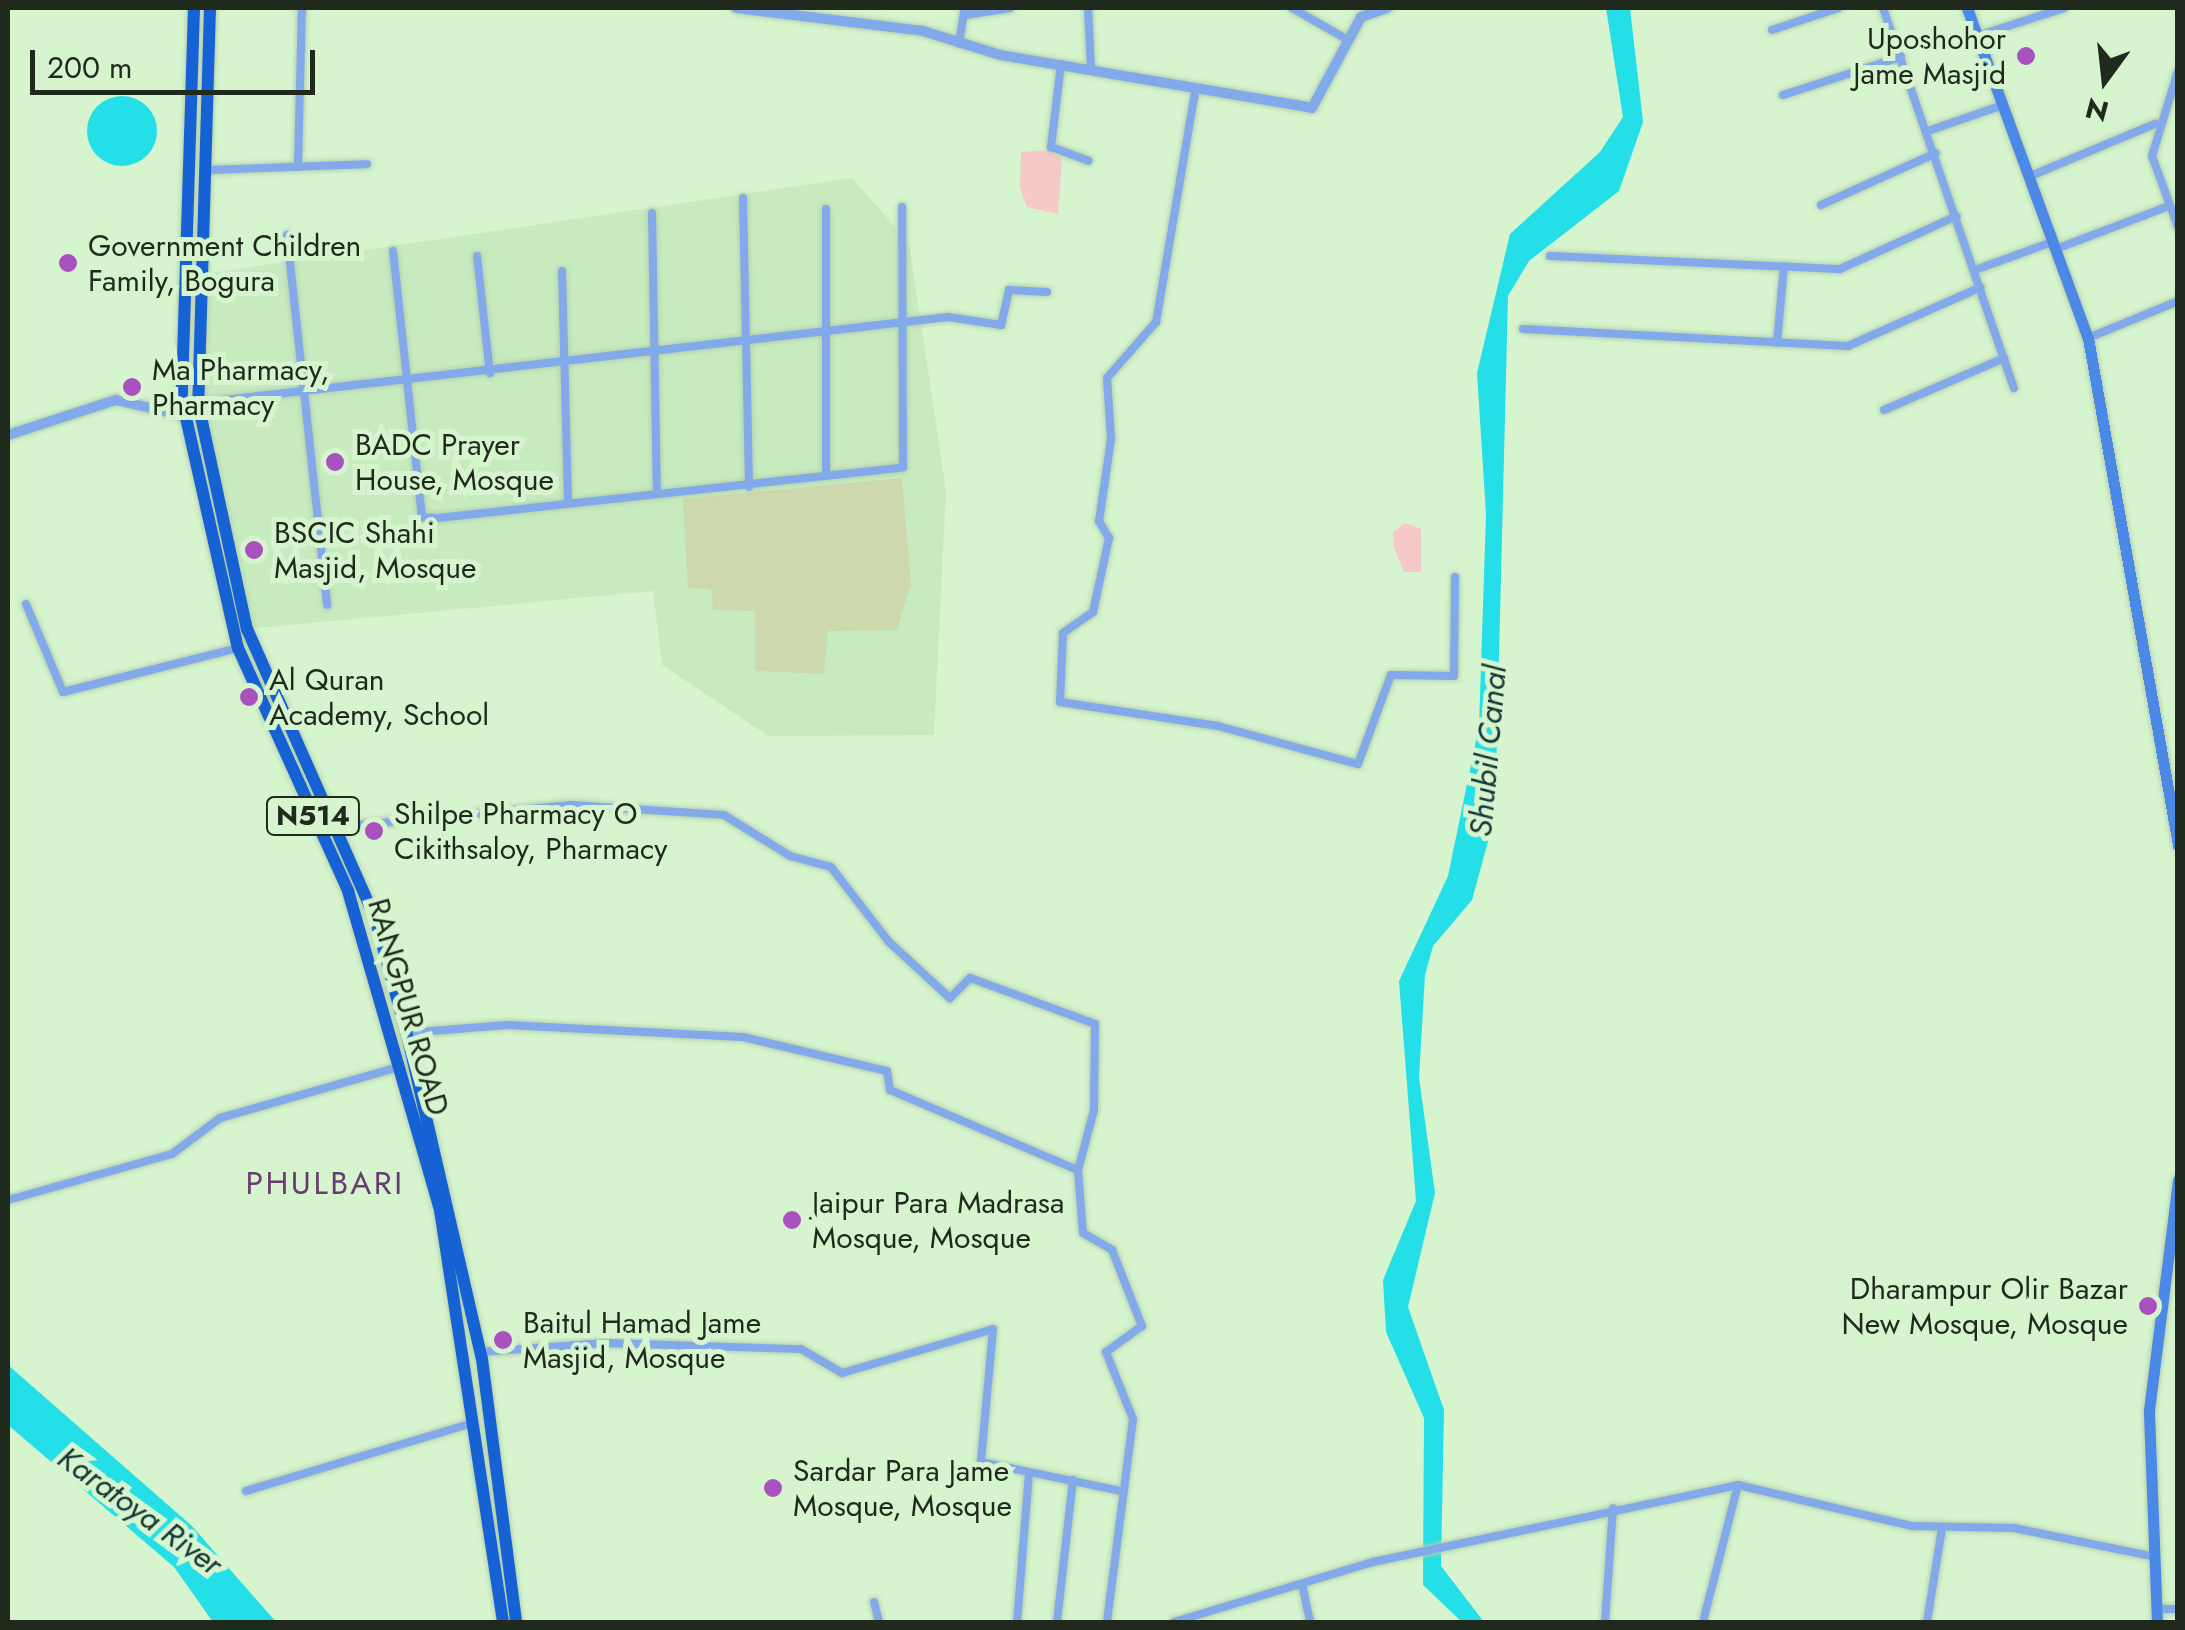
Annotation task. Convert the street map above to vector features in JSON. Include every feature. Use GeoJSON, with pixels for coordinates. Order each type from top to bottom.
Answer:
{"type":"FeatureCollection","features":[{"type":"Feature","properties":{"kind":"highway","name":"RANGPUR ROAD"},"geometry":{"type":"LineString","coordinates":[[194,8],[179,332],[186,416],[238,648],[348,891],[440,1210],[476,1422],[503,1622]]}},
{"type":"Feature","properties":{"kind":"highway","name":"RANGPUR ROAD"},"geometry":{"type":"LineString","coordinates":[[210,8],[198,403],[247,630],[338,826],[407,1033],[480,1352],[516,1622]]}},
{"type":"Feature","properties":{"kind":"main road"},"geometry":{"type":"LineString","coordinates":[[1967,8],[2050,247],[2088,338],[2178,845]]}},
{"type":"Feature","properties":{"kind":"main road"},"geometry":{"type":"LineString","coordinates":[[2156,1622],[2149,1410],[2178,1180]]}},
{"type":"Feature","properties":{"kind":"street"},"geometry":{"type":"LineString","coordinates":[[298,166],[302,8]]}},
{"type":"Feature","properties":{"kind":"street"},"geometry":{"type":"LineString","coordinates":[[736,8],[923,31],[959,44],[1195,92],[1312,108],[1361,17],[1386,8]]}},
{"type":"Feature","properties":{"kind":"street"},"geometry":{"type":"LineString","coordinates":[[959,44],[965,11],[1010,8]]}},
{"type":"Feature","properties":{"kind":"street"},"geometry":{"type":"LineString","coordinates":[[1088,8],[1092,69]]}},
{"type":"Feature","properties":{"kind":"street"},"geometry":{"type":"LineString","coordinates":[[1292,8],[1348,40]]}},
{"type":"Feature","properties":{"kind":"street"},"geometry":{"type":"LineString","coordinates":[[1772,30],[1819,10],[1838,8]]}},
{"type":"Feature","properties":{"kind":"street"},"geometry":{"type":"LineString","coordinates":[[1882,8],[1936,152],[2014,388]]}},
{"type":"Feature","properties":{"kind":"street"},"geometry":{"type":"LineString","coordinates":[[1977,36],[2064,8]]}},
{"type":"Feature","properties":{"kind":"street"},"geometry":{"type":"LineString","coordinates":[[1783,94],[1901,56]]}},
{"type":"Feature","properties":{"kind":"street"},"geometry":{"type":"LineString","coordinates":[[1061,64],[1051,147],[1088,161]]}},
{"type":"Feature","properties":{"kind":"street"},"geometry":{"type":"LineString","coordinates":[[2178,71],[2155,124],[2166,206],[2178,227]]}},
{"type":"Feature","properties":{"kind":"street"},"geometry":{"type":"LineString","coordinates":[[1195,92],[1156,322],[1122,351],[1107,378],[1111,439],[1099,521],[1109,538],[1093,612],[1062,633],[1060,702],[1218,726],[1358,764],[1391,675],[1454,676],[1455,576]]}},
{"type":"Feature","properties":{"kind":"street"},"geometry":{"type":"LineString","coordinates":[[1928,131],[2002,105]]}},
{"type":"Feature","properties":{"kind":"street"},"geometry":{"type":"LineString","coordinates":[[2028,176],[2155,124]]}},
{"type":"Feature","properties":{"kind":"street"},"geometry":{"type":"LineString","coordinates":[[1820,204],[1936,152]]}},
{"type":"Feature","properties":{"kind":"street"},"geometry":{"type":"LineString","coordinates":[[207,170],[367,164]]}},
{"type":"Feature","properties":{"kind":"street"},"geometry":{"type":"LineString","coordinates":[[743,198],[750,487]]}},
{"type":"Feature","properties":{"kind":"street"},"geometry":{"type":"LineString","coordinates":[[1975,270],[2166,206]]}},
{"type":"Feature","properties":{"kind":"street"},"geometry":{"type":"LineString","coordinates":[[393,250],[404,383],[422,518],[657,491],[750,487],[903,467],[902,207]]}},
{"type":"Feature","properties":{"kind":"street"},"geometry":{"type":"LineString","coordinates":[[826,209],[826,475]]}},
{"type":"Feature","properties":{"kind":"street"},"geometry":{"type":"LineString","coordinates":[[652,213],[659,354],[657,491]]}},
{"type":"Feature","properties":{"kind":"street"},"geometry":{"type":"LineString","coordinates":[[1550,256],[1840,269],[1957,216]]}},
{"type":"Feature","properties":{"kind":"street"},"geometry":{"type":"LineString","coordinates":[[287,234],[327,605]]}},
{"type":"Feature","properties":{"kind":"street"},"geometry":{"type":"LineString","coordinates":[[477,256],[490,373]]}},
{"type":"Feature","properties":{"kind":"street"},"geometry":{"type":"LineString","coordinates":[[1777,342],[1784,266]]}},
{"type":"Feature","properties":{"kind":"street"},"geometry":{"type":"LineString","coordinates":[[562,271],[568,364],[568,502]]}},
{"type":"Feature","properties":{"kind":"street"},"geometry":{"type":"LineString","coordinates":[[1523,328],[1848,346],[1981,287]]}},
{"type":"Feature","properties":{"kind":"street"},"geometry":{"type":"LineString","coordinates":[[198,403],[828,335],[948,318],[1001,325],[1009,290],[1047,292]]}},
{"type":"Feature","properties":{"kind":"street"},"geometry":{"type":"LineString","coordinates":[[2088,338],[2178,301]]}},
{"type":"Feature","properties":{"kind":"street"},"geometry":{"type":"LineString","coordinates":[[1884,410],[2004,358]]}},
{"type":"Feature","properties":{"kind":"street"},"geometry":{"type":"LineString","coordinates":[[8,435],[116,400],[186,416]]}},
{"type":"Feature","properties":{"kind":"street"},"geometry":{"type":"LineString","coordinates":[[26,604],[63,692],[238,648]]}},
{"type":"Feature","properties":{"kind":"street"},"geometry":{"type":"LineString","coordinates":[[338,826],[571,805],[724,815],[790,856],[831,866],[889,942],[950,998],[970,978],[1095,1024],[1094,1110],[1078,1170],[1083,1233],[1112,1250],[1142,1326],[1106,1352],[1133,1419],[1121,1491],[1108,1622]]}},
{"type":"Feature","properties":{"kind":"street"},"geometry":{"type":"LineString","coordinates":[[407,1033],[506,1025],[743,1036],[887,1071],[890,1090],[1078,1170]]}},
{"type":"Feature","properties":{"kind":"street"},"geometry":{"type":"LineString","coordinates":[[8,1200],[172,1154],[220,1118],[399,1066]]}},
{"type":"Feature","properties":{"kind":"street"},"geometry":{"type":"LineString","coordinates":[[480,1352],[606,1342],[801,1349],[842,1373],[993,1328],[981,1462],[1121,1491]]}},
{"type":"Feature","properties":{"kind":"street"},"geometry":{"type":"LineString","coordinates":[[246,1491],[476,1422]]}},
{"type":"Feature","properties":{"kind":"street"},"geometry":{"type":"LineString","coordinates":[[1017,1622],[1030,1472]]}},
{"type":"Feature","properties":{"kind":"street"},"geometry":{"type":"LineString","coordinates":[[1057,1622],[1073,1480]]}},
{"type":"Feature","properties":{"kind":"street"},"geometry":{"type":"LineString","coordinates":[[1174,1622],[1414,1556],[1448,1552],[1613,1508],[1738,1485],[1942,1528],[2014,1528],[2155,1557]]}},
{"type":"Feature","properties":{"kind":"street"},"geometry":{"type":"LineString","coordinates":[[1703,1622],[1738,1485]]}},
{"type":"Feature","properties":{"kind":"street"},"geometry":{"type":"LineString","coordinates":[[1606,1622],[1613,1508]]}},
{"type":"Feature","properties":{"kind":"street"},"geometry":{"type":"LineString","coordinates":[[1927,1622],[1942,1528]]}},
{"type":"Feature","properties":{"kind":"street"},"geometry":{"type":"LineString","coordinates":[[1302,1584],[1310,1622]]}},
{"type":"Feature","properties":{"kind":"street"},"geometry":{"type":"LineString","coordinates":[[874,1602],[879,1622]]}},
{"type":"Feature","properties":{"kind":"street"},"geometry":{"type":"LineString","coordinates":[[2157,1608],[2178,1609]]}},
{"type":"Feature","properties":{"kind":"shaded area"},"geometry":{"type":"Polygon","coordinates":[[[1050,150],[1062,159],[1058,214],[1027,207],[1020,188],[1021,152],[1050,150]]]}},
{"type":"Feature","properties":{"kind":"shaded area"},"geometry":{"type":"Polygon","coordinates":[[[852,178],[909,243],[946,490],[934,735],[768,736],[662,665],[653,591],[247,629],[198,403],[204,274],[852,178]]]}},
{"type":"Feature","properties":{"kind":"shaded area"},"geometry":{"type":"Polygon","coordinates":[[[1405,523],[1421,529],[1421,572],[1404,572],[1394,548],[1393,532],[1405,523]]]}},
{"type":"Feature","properties":{"kind":"water","name":"Shubil Canal"},"geometry":{"type":"Polygon","coordinates":[[[1606,8],[1630,8],[1643,122],[1619,191],[1529,261],[1508,296],[1495,816],[1472,900],[1433,946],[1425,975],[1419,1078],[1435,1193],[1408,1307],[1444,1410],[1441,1566],[1484,1622],[1462,1622],[1423,1585],[1424,1418],[1386,1332],[1383,1280],[1416,1201],[1399,981],[1448,876],[1479,726],[1486,514],[1477,373],[1510,234],[1600,152],[1623,117],[1606,8]]]}},
{"type":"Feature","properties":{"kind":"water"},"geometry":{"type":"Polygon","coordinates":[[[122,96],[147,106],[157,131],[147,156],[122,166],[97,156],[87,131],[97,106],[122,96]]]}},
{"type":"Feature","properties":{"kind":"water","name":"Karatoya River"},"geometry":{"type":"Polygon","coordinates":[[[8,1365],[192,1526],[276,1622],[213,1622],[174,1567],[8,1425],[8,1365]]]}},
{"type":"Feature","properties":{"kind":"building"},"geometry":{"type":"Polygon","coordinates":[[[902,478],[911,584],[897,630],[828,631],[824,674],[755,671],[755,611],[713,610],[711,589],[688,588],[683,499],[902,478]]]}},
{"type":"Feature","properties":{"kind":"place","name":"Uposhohor Jame Masjid"},"geometry":{"type":"Point","coordinates":[2026,56]}},
{"type":"Feature","properties":{"kind":"place","name":"Government Children Family, Bogura"},"geometry":{"type":"Point","coordinates":[68,263]}},
{"type":"Feature","properties":{"kind":"place","name":"Ma Pharmacy, Pharmacy"},"geometry":{"type":"Point","coordinates":[132,387]}},
{"type":"Feature","properties":{"kind":"place","name":"BADC Prayer House, Mosque"},"geometry":{"type":"Point","coordinates":[335,462]}},
{"type":"Feature","properties":{"kind":"place","name":"BSCIC Shahi Masjid, Mosque"},"geometry":{"type":"Point","coordinates":[254,550]}},
{"type":"Feature","properties":{"kind":"place","name":"Al Quran Academy, School"},"geometry":{"type":"Point","coordinates":[249,697]}},
{"type":"Feature","properties":{"kind":"place","name":"Shilpe Pharmacy O Cikithsaloy, Pharmacy"},"geometry":{"type":"Point","coordinates":[374,831]}},
{"type":"Feature","properties":{"kind":"place","name":"Jaipur Para Madrasa Mosque, Mosque"},"geometry":{"type":"Point","coordinates":[792,1220]}},
{"type":"Feature","properties":{"kind":"place","name":"Dharampur Olir Bazar New Mosque, Mosque"},"geometry":{"type":"Point","coordinates":[2148,1306]}},
{"type":"Feature","properties":{"kind":"place","name":"Baitul Hamad Jame Masjid, Mosque"},"geometry":{"type":"Point","coordinates":[503,1340]}},
{"type":"Feature","properties":{"kind":"place","name":"Sardar Para Jame Mosque, Mosque"},"geometry":{"type":"Point","coordinates":[773,1488]}},
{"type":"Feature","properties":{"kind":"district","name":"PHULBARI"},"geometry":{"type":"Point","coordinates":[325,1183]}}]}
